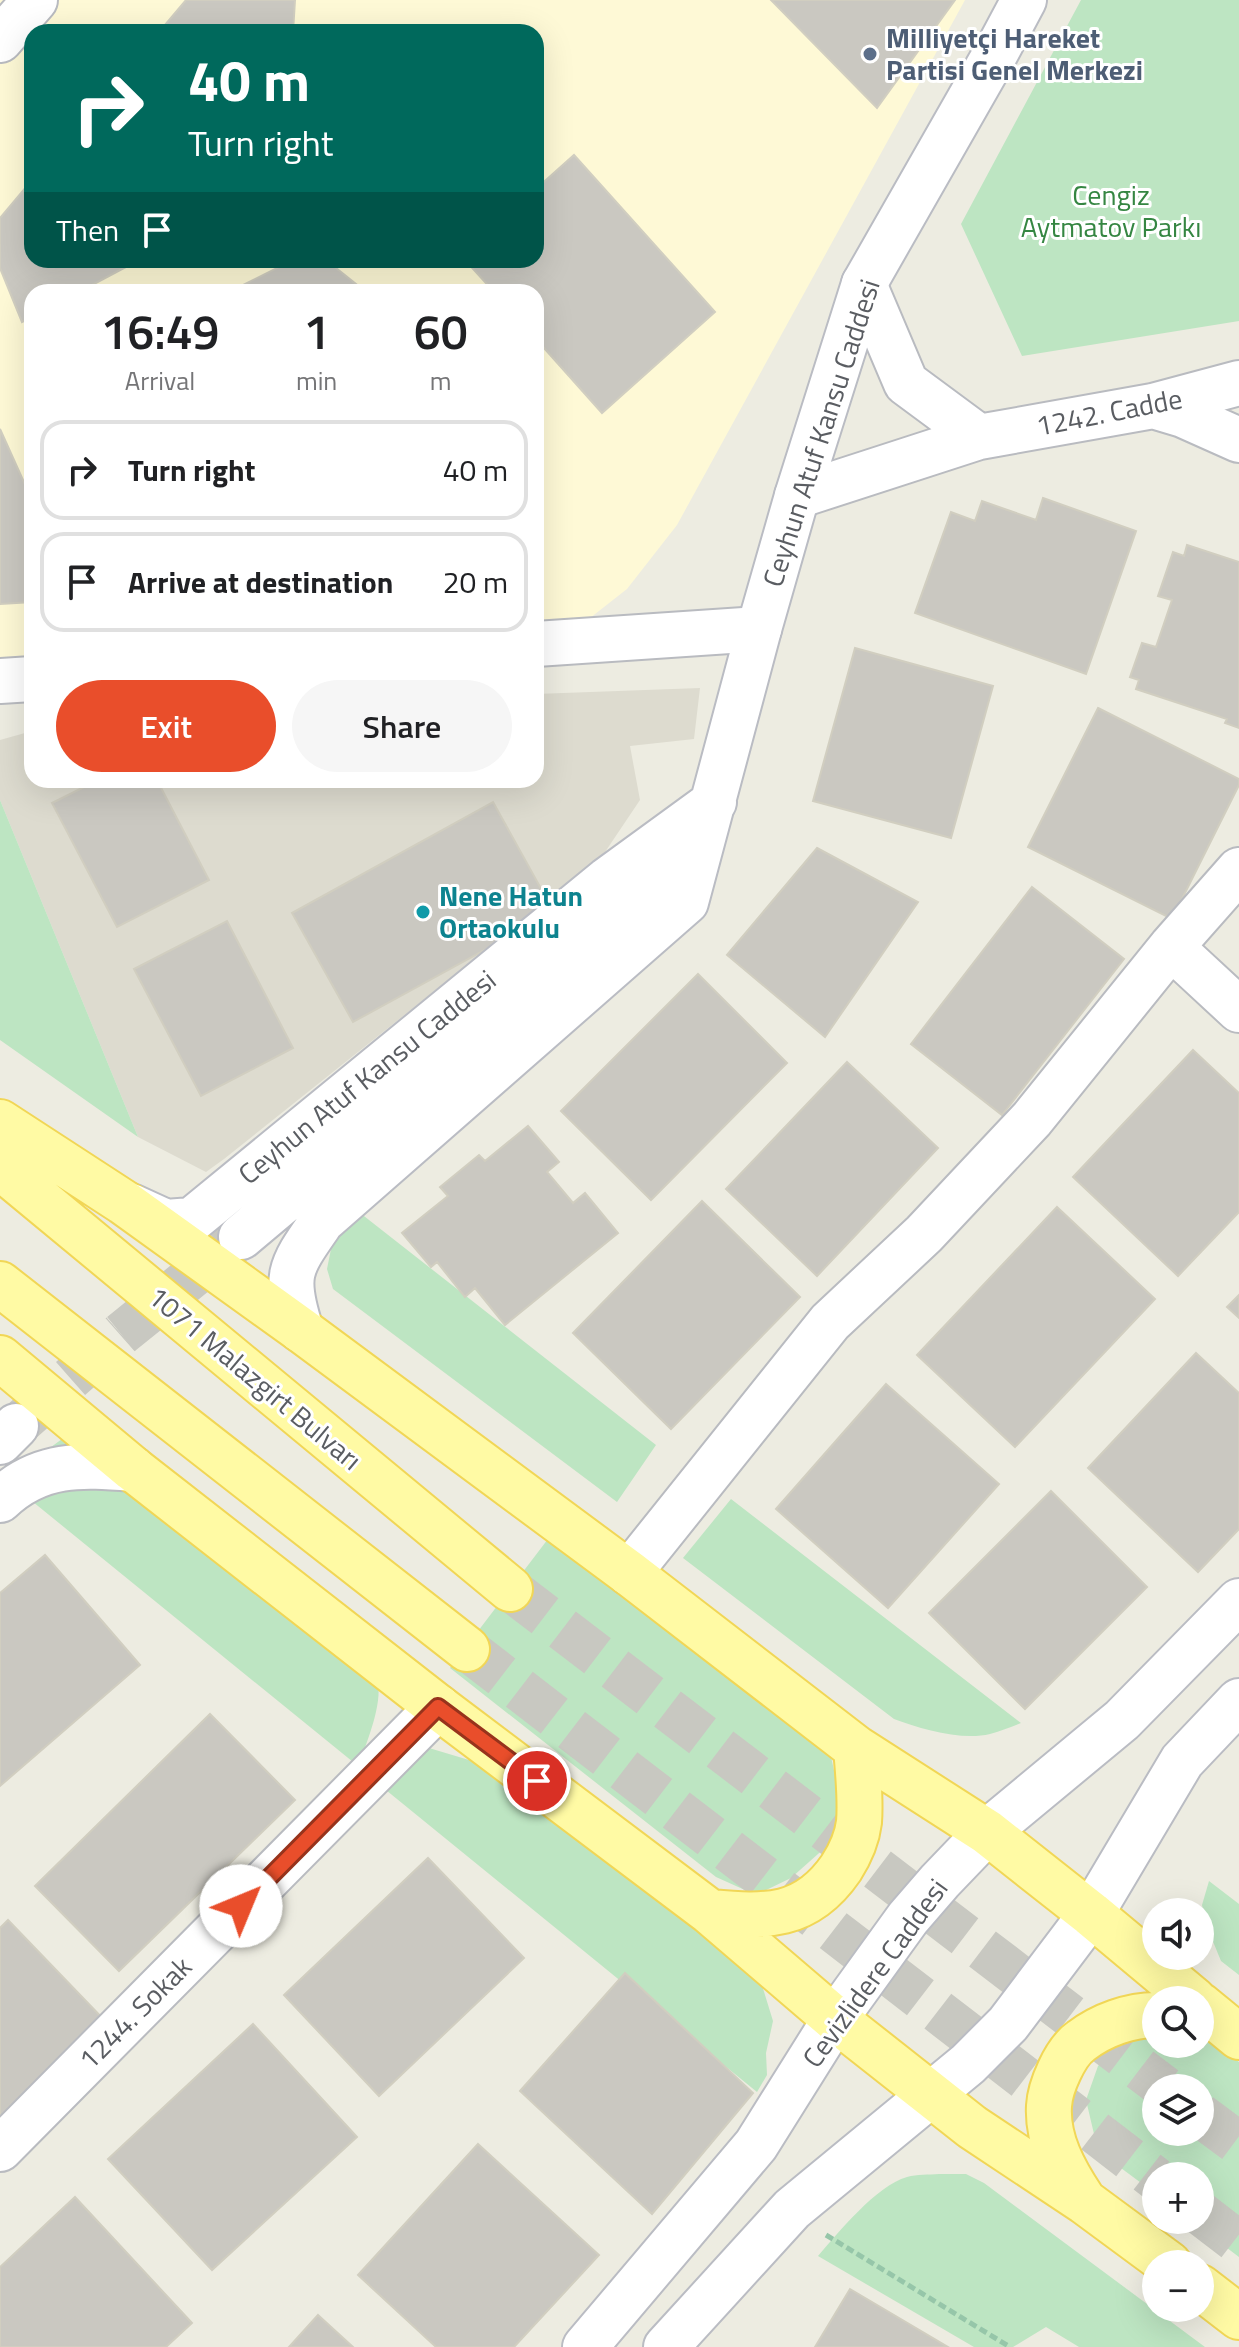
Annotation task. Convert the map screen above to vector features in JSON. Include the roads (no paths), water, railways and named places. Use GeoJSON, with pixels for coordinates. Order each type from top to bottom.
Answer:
{"type":"FeatureCollection","features":[{"type":"Feature","properties":{"kind":"main road"},"geometry":{"type":"LineString","coordinates":[[0,40],[35,0]]}},
{"type":"Feature","properties":{"kind":"main road","name":"Ceyhun Atuf Kansu Caddesi"},"geometry":{"type":"LineString","coordinates":[[301,1330],[292,1302],[294,1265],[322,1221],[686,902],[797,496],[864,284],[1024,0]]}},
{"type":"Feature","properties":{"kind":"main road"},"geometry":{"type":"LineString","coordinates":[[864,284],[906,383],[979,437]]}},
{"type":"Feature","properties":{"kind":"main road","name":"1242. Cadde"},"geometry":{"type":"LineString","coordinates":[[797,496],[979,437],[1153,406],[1239,383]]}},
{"type":"Feature","properties":{"kind":"main road"},"geometry":{"type":"LineString","coordinates":[[1153,406],[1183,415],[1239,440]]}},
{"type":"Feature","properties":{"kind":"main road"},"geometry":{"type":"LineString","coordinates":[[544,643],[759,629]]}},
{"type":"Feature","properties":{"kind":"main road"},"geometry":{"type":"LineString","coordinates":[[0,681],[24,680]]}},
{"type":"Feature","properties":{"kind":"main road","name":"Ceyhun Atuf Kansu Caddesi"},"geometry":{"type":"LineString","coordinates":[[123,1202],[166,1222],[192,1220],[607,880],[714,802]]}},
{"type":"Feature","properties":{"kind":"main road","name":"Ceyhun Atuf Kansu Caddesi"},"geometry":{"type":"LineString","coordinates":[[241,1237],[635,906],[677,858],[714,802]]}},
{"type":"Feature","properties":{"kind":"main road"},"geometry":{"type":"LineString","coordinates":[[629,1573],[830,1322],[924,1234],[1032,1119],[1171,947],[1239,870]]}},
{"type":"Feature","properties":{"kind":"main road"},"geometry":{"type":"LineString","coordinates":[[1171,947],[1239,1010]]}},
{"type":"Feature","properties":{"kind":"main road"},"geometry":{"type":"LineString","coordinates":[[0,1122],[123,1202],[301,1330],[629,1573],[856,1748],[987,1832],[1176,1986]]}},
{"type":"Feature","properties":{"kind":"main road","name":"1071 Malazgirt Bulvarı"},"geometry":{"type":"LineString","coordinates":[[0,1167],[510,1589]]}},
{"type":"Feature","properties":{"kind":"main road"},"geometry":{"type":"LineString","coordinates":[[0,1284],[467,1649]]}},
{"type":"Feature","properties":{"kind":"main road"},"geometry":{"type":"LineString","coordinates":[[0,1358],[133,1469],[438,1707],[710,1912],[835,2019],[972,2127],[1085,2202],[1150,2250]]}},
{"type":"Feature","properties":{"kind":"main road"},"geometry":{"type":"LineString","coordinates":[[0,1500],[9,1491],[40,1473],[86,1466],[133,1469]]}},
{"type":"Feature","properties":{"kind":"main road","name":"Cevizlidere Caddesi"},"geometry":{"type":"LineString","coordinates":[[585,2347],[756,2145],[835,2019],[908,1918],[987,1832],[1122,1720],[1239,1601]]}},
{"type":"Feature","properties":{"kind":"main road"},"geometry":{"type":"LineString","coordinates":[[666,2347],[792,2209],[968,2064],[1008,2024],[1091,1914],[1182,1761],[1239,1701]]}},
{"type":"Feature","properties":{"kind":"main road","name":"1244. Sokak"},"geometry":{"type":"LineString","coordinates":[[0,2149],[438,1707]]}},
{"type":"Feature","properties":{"kind":"main road"},"geometry":{"type":"LineString","coordinates":[[710,1912],[756,1916],[776,1913],[799,1906],[829,1884],[849,1856],[857,1831],[859,1794],[856,1748]]}},
{"type":"Feature","properties":{"kind":"main road"},"geometry":{"type":"LineString","coordinates":[[1085,2202],[1062,2168],[1053,2135],[1049,2107],[1054,2083],[1079,2042],[1112,2023],[1142,2018]]}},
{"type":"Feature","properties":{"kind":"main road"},"geometry":{"type":"LineString","coordinates":[[1214,2298],[1239,2317]]}},
{"type":"Feature","properties":{"kind":"tunnel"},"geometry":{"type":"LineString","coordinates":[[121,1334],[237,1240]]}},
{"type":"Feature","properties":{"kind":"tunnel"},"geometry":{"type":"LineString","coordinates":[[21,1422],[121,1334]]}},
{"type":"Feature","properties":{"kind":"tunnel"},"geometry":{"type":"LineString","coordinates":[[510,1589],[1147,2074]]}},
{"type":"Feature","properties":{"kind":"tunnel"},"geometry":{"type":"LineString","coordinates":[[467,1649],[1142,2168]]}},
{"type":"Feature","properties":{"kind":"tunnel"},"geometry":{"type":"LineString","coordinates":[[1214,2125],[1239,2144]]}},
{"type":"Feature","properties":{"kind":"tunnel"},"geometry":{"type":"LineString","coordinates":[[1214,2224],[1239,2243]]}},
{"type":"Feature","properties":{"kind":"place","name":"Milliyetçi Hareket Partisi Genel Merkezi"},"geometry":{"type":"Point","coordinates":[870,54]}},
{"type":"Feature","properties":{"kind":"place","name":"Nene Hatun Ortaokulu"},"geometry":{"type":"Point","coordinates":[423,912]}},
{"type":"Feature","properties":{"kind":"park label","name":"Cengiz Aytmatov Parkı"},"geometry":{"type":"Point","coordinates":[1111,211]}}]}
